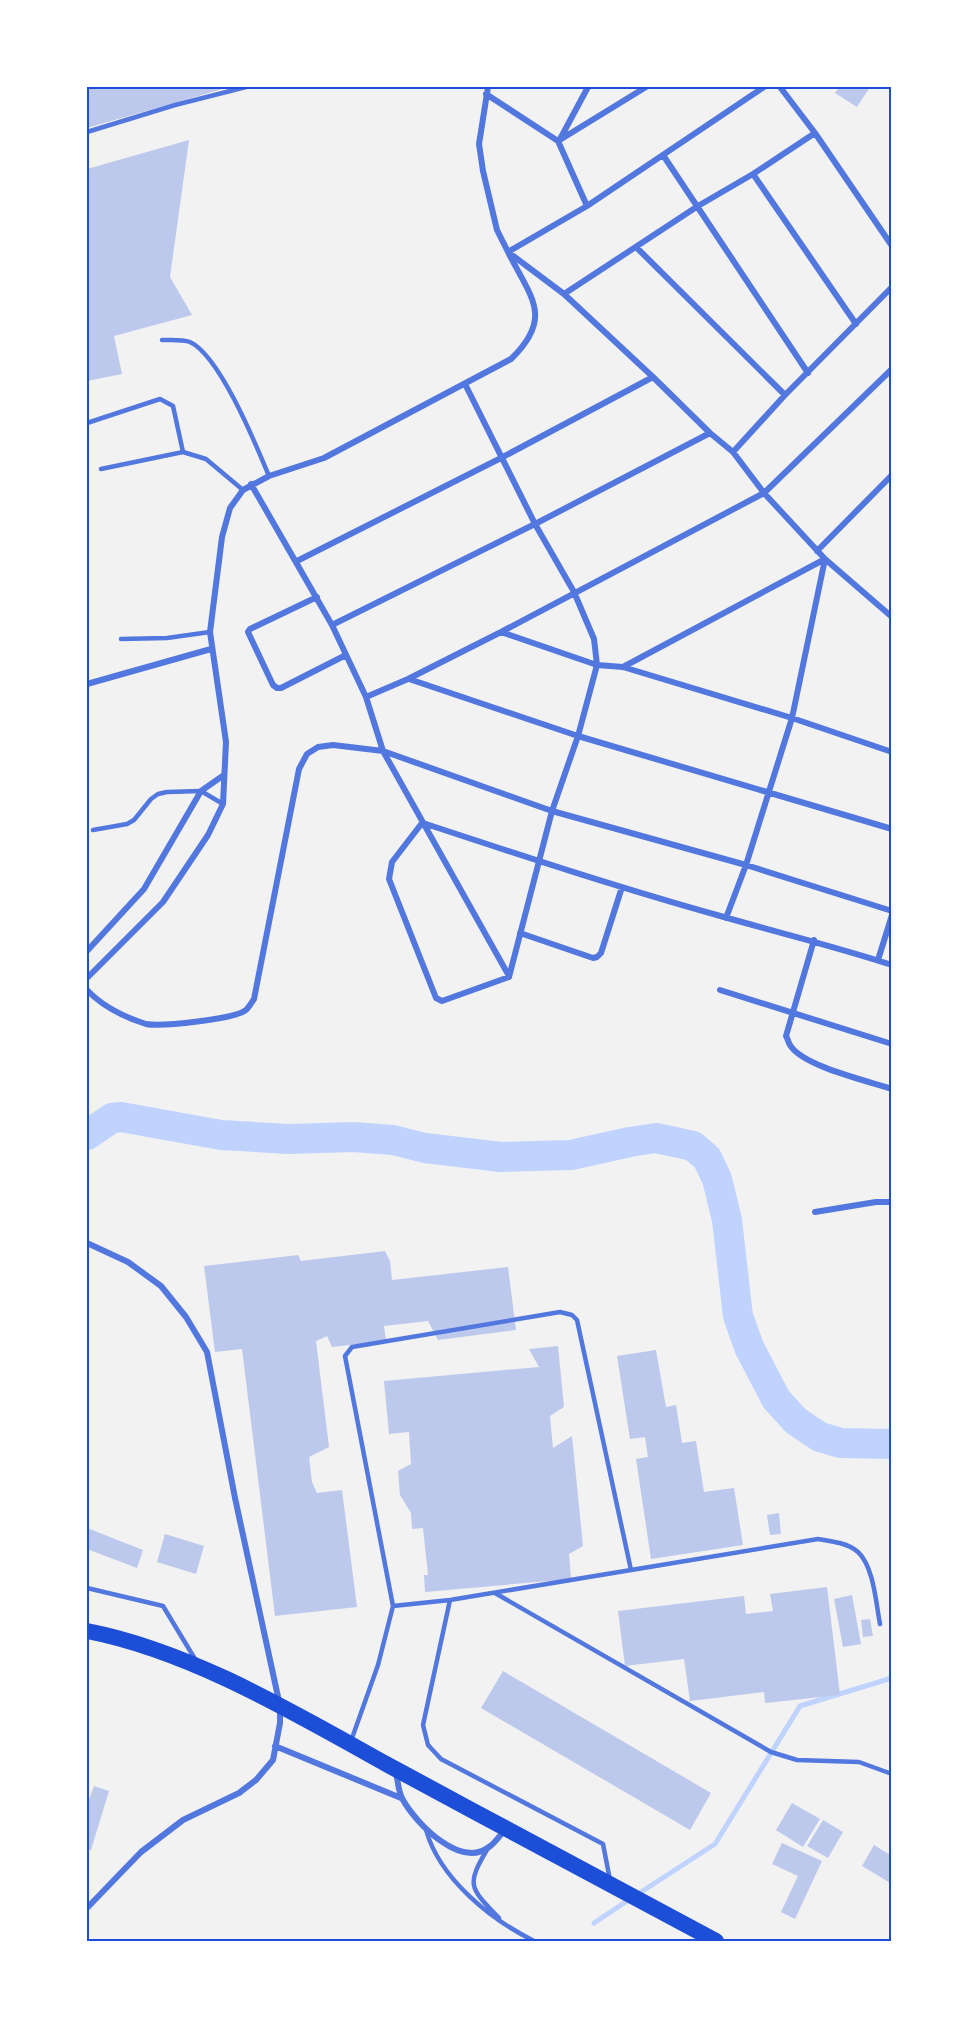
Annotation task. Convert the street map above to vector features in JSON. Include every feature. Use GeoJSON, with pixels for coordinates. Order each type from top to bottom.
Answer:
{"type":"FeatureCollection","features":[{"type":"Feature","properties":{"kind":"highway"},"geometry":{"type":"LineString","coordinates":[[87,1631],[127,1640],[162,1652],[280,1706],[716,1941]]}},
{"type":"Feature","properties":{"kind":"street"},"geometry":{"type":"LineString","coordinates":[[558,141],[588,87]]}},
{"type":"Feature","properties":{"kind":"street"},"geometry":{"type":"LineString","coordinates":[[558,141],[646,87]]}},
{"type":"Feature","properties":{"kind":"street"},"geometry":{"type":"LineString","coordinates":[[508,252],[587,206],[764,87]]}},
{"type":"Feature","properties":{"kind":"street"},"geometry":{"type":"LineString","coordinates":[[780,87],[815,133],[892,246]]}},
{"type":"Feature","properties":{"kind":"street"},"geometry":{"type":"LineString","coordinates":[[87,978],[163,902],[208,835],[223,804],[226,742],[210,633],[222,537],[230,508],[243,490],[251,484],[324,458],[511,359],[525,345],[535,325],[536,310],[497,230],[483,171],[479,144],[487,90],[558,141],[587,206]]}},
{"type":"Feature","properties":{"kind":"street"},"geometry":{"type":"LineString","coordinates":[[564,294],[815,133]]}},
{"type":"Feature","properties":{"kind":"street"},"geometry":{"type":"LineString","coordinates":[[663,154],[808,373]]}},
{"type":"Feature","properties":{"kind":"street"},"geometry":{"type":"LineString","coordinates":[[753,174],[856,324]]}},
{"type":"Feature","properties":{"kind":"street"},"geometry":{"type":"LineString","coordinates":[[636,247],[785,395]]}},
{"type":"Feature","properties":{"kind":"street"},"geometry":{"type":"LineString","coordinates":[[508,252],[564,294],[710,433],[733,452],[764,493],[817,551],[892,617]]}},
{"type":"Feature","properties":{"kind":"street"},"geometry":{"type":"LineString","coordinates":[[733,452],[785,395],[892,287]]}},
{"type":"Feature","properties":{"kind":"street"},"geometry":{"type":"LineString","coordinates":[[366,697],[408,679],[501,632],[764,493],[892,369]]}},
{"type":"Feature","properties":{"kind":"street"},"geometry":{"type":"LineString","coordinates":[[297,561],[501,458],[653,377]]}},
{"type":"Feature","properties":{"kind":"street"},"geometry":{"type":"LineString","coordinates":[[465,384],[535,524],[574,592],[594,639],[597,665],[578,736],[552,811],[509,977]]}},
{"type":"Feature","properties":{"kind":"street"},"geometry":{"type":"LineString","coordinates":[[332,625],[535,524],[710,433]]}},
{"type":"Feature","properties":{"kind":"street"},"geometry":{"type":"LineString","coordinates":[[817,551],[892,475]]}},
{"type":"Feature","properties":{"kind":"street"},"geometry":{"type":"LineString","coordinates":[[251,484],[332,625],[366,697],[383,751],[509,977]]}},
{"type":"Feature","properties":{"kind":"street"},"geometry":{"type":"LineString","coordinates":[[623,667],[825,559]]}},
{"type":"Feature","properties":{"kind":"street"},"geometry":{"type":"LineString","coordinates":[[726,918],[746,865],[792,718],[825,559]]}},
{"type":"Feature","properties":{"kind":"street"},"geometry":{"type":"LineString","coordinates":[[317,597],[248,632],[273,685],[281,688],[346,655]]}},
{"type":"Feature","properties":{"kind":"street"},"geometry":{"type":"LineString","coordinates":[[501,632],[597,665],[623,667],[792,718],[892,752]]}},
{"type":"Feature","properties":{"kind":"street"},"geometry":{"type":"LineString","coordinates":[[87,684],[211,649]]}},
{"type":"Feature","properties":{"kind":"street"},"geometry":{"type":"LineString","coordinates":[[408,679],[578,736],[892,829]]}},
{"type":"Feature","properties":{"kind":"street"},"geometry":{"type":"LineString","coordinates":[[87,990],[96,999],[121,1015],[150,1025],[218,1018],[246,1010],[254,999],[299,769],[307,754],[318,747],[333,745],[383,751],[552,811],[746,865],[892,913],[878,960]]}},
{"type":"Feature","properties":{"kind":"street"},"geometry":{"type":"LineString","coordinates":[[87,951],[144,889],[201,791],[224,775]]}},
{"type":"Feature","properties":{"kind":"street"},"geometry":{"type":"LineString","coordinates":[[422,823],[622,887],[892,964]]}},
{"type":"Feature","properties":{"kind":"street"},"geometry":{"type":"LineString","coordinates":[[422,823],[392,862],[389,879],[436,998],[442,1001],[509,977]]}},
{"type":"Feature","properties":{"kind":"street"},"geometry":{"type":"LineString","coordinates":[[520,933],[593,958],[597,957],[601,953],[622,887]]}},
{"type":"Feature","properties":{"kind":"street"},"geometry":{"type":"LineString","coordinates":[[814,940],[786,1036],[790,1046],[809,1060],[892,1089]]}},
{"type":"Feature","properties":{"kind":"street"},"geometry":{"type":"LineString","coordinates":[[720,990],[892,1044]]}},
{"type":"Feature","properties":{"kind":"street"},"geometry":{"type":"LineString","coordinates":[[815,1212],[876,1202],[892,1202]]}},
{"type":"Feature","properties":{"kind":"street"},"geometry":{"type":"LineString","coordinates":[[87,1244],[128,1262],[161,1286],[186,1317],[207,1352],[235,1498],[280,1706],[280,1723],[273,1760],[256,1780],[239,1793],[183,1820],[141,1852],[87,1908]]}},
{"type":"Feature","properties":{"kind":"street"},"geometry":{"type":"LineString","coordinates":[[274,1746],[401,1798],[426,1828],[445,1845],[461,1852],[476,1852],[488,1848],[506,1828]]}},
{"type":"Feature","properties":{"kind":"street"},"geometry":{"type":"LineString","coordinates":[[396,1768],[401,1798]]}},
{"type":"Feature","properties":{"kind":"lane"},"geometry":{"type":"LineString","coordinates":[[87,132],[175,105],[246,87]]}},
{"type":"Feature","properties":{"kind":"lane"},"geometry":{"type":"LineString","coordinates":[[162,340],[189,341],[206,355],[241,411],[269,476]]}},
{"type":"Feature","properties":{"kind":"lane"},"geometry":{"type":"LineString","coordinates":[[87,423],[160,399],[173,406],[183,452]]}},
{"type":"Feature","properties":{"kind":"lane"},"geometry":{"type":"LineString","coordinates":[[100,469],[183,452],[206,459],[243,490]]}},
{"type":"Feature","properties":{"kind":"lane"},"geometry":{"type":"LineString","coordinates":[[121,639],[167,638],[210,633]]}},
{"type":"Feature","properties":{"kind":"lane"},"geometry":{"type":"LineString","coordinates":[[93,830],[127,824],[134,820],[151,799],[167,792],[201,791],[223,804]]}},
{"type":"Feature","properties":{"kind":"lane"},"geometry":{"type":"LineString","coordinates":[[350,1744],[378,1665],[393,1606],[345,1356],[352,1347],[560,1312],[573,1315],[577,1320],[631,1570]]}},
{"type":"Feature","properties":{"kind":"lane"},"geometry":{"type":"LineString","coordinates":[[393,1606],[495,1593],[818,1539],[833,1541],[859,1553],[869,1568],[880,1624]]}},
{"type":"Feature","properties":{"kind":"lane"},"geometry":{"type":"LineString","coordinates":[[87,1588],[163,1606],[201,1669]]}},
{"type":"Feature","properties":{"kind":"lane"},"geometry":{"type":"LineString","coordinates":[[495,1593],[771,1752],[797,1760],[859,1762],[892,1774]]}},
{"type":"Feature","properties":{"kind":"lane"},"geometry":{"type":"LineString","coordinates":[[450,1600],[423,1725],[428,1745],[441,1759],[603,1844],[612,1885]]}},
{"type":"Feature","properties":{"kind":"lane"},"geometry":{"type":"LineString","coordinates":[[426,1828],[431,1847],[454,1879],[478,1904],[509,1928],[534,1941]]}},
{"type":"Feature","properties":{"kind":"lane"},"geometry":{"type":"LineString","coordinates":[[488,1848],[474,1872],[473,1884],[481,1900],[509,1928]]}},
{"type":"Feature","properties":{"kind":"building"},"geometry":{"type":"Polygon","coordinates":[[[87,87],[226,87],[226,88],[87,128],[87,87]]]}},
{"type":"Feature","properties":{"kind":"building"},"geometry":{"type":"Polygon","coordinates":[[[839,87],[870,87],[857,107],[835,93],[839,87]]]}},
{"type":"Feature","properties":{"kind":"building"},"geometry":{"type":"Polygon","coordinates":[[[189,140],[170,277],[192,315],[114,336],[122,374],[87,381],[87,169],[189,140]]]}},
{"type":"Feature","properties":{"kind":"building"},"geometry":{"type":"Polygon","coordinates":[[[385,1251],[390,1261],[392,1280],[508,1267],[516,1330],[438,1340],[428,1321],[384,1326],[386,1341],[332,1347],[327,1336],[316,1341],[329,1447],[309,1457],[312,1482],[317,1493],[342,1490],[357,1607],[275,1616],[242,1349],[215,1352],[204,1266],[298,1255],[301,1261],[385,1251]]]}},
{"type":"Feature","properties":{"kind":"building"},"geometry":{"type":"Polygon","coordinates":[[[558,1346],[564,1407],[550,1416],[553,1448],[572,1436],[583,1546],[569,1554],[571,1579],[425,1592],[424,1575],[428,1575],[423,1528],[412,1529],[411,1513],[400,1495],[398,1471],[411,1464],[409,1432],[389,1434],[384,1381],[539,1367],[529,1349],[558,1346]]]}},
{"type":"Feature","properties":{"kind":"building"},"geometry":{"type":"Polygon","coordinates":[[[656,1350],[666,1407],[676,1405],[682,1443],[696,1441],[704,1492],[734,1488],[743,1545],[651,1559],[636,1459],[648,1457],[645,1437],[630,1439],[617,1356],[656,1350]]]}},
{"type":"Feature","properties":{"kind":"building"},"geometry":{"type":"Polygon","coordinates":[[[779,1513],[781,1534],[770,1535],[767,1515],[779,1513]]]}},
{"type":"Feature","properties":{"kind":"building"},"geometry":{"type":"Polygon","coordinates":[[[87,1528],[143,1550],[137,1568],[87,1549],[87,1528]]]}},
{"type":"Feature","properties":{"kind":"building"},"geometry":{"type":"Polygon","coordinates":[[[165,1534],[204,1546],[196,1574],[157,1562],[165,1534]]]}},
{"type":"Feature","properties":{"kind":"building"},"geometry":{"type":"Polygon","coordinates":[[[827,1587],[840,1695],[765,1703],[764,1692],[690,1701],[684,1659],[625,1666],[618,1611],[744,1596],[746,1614],[773,1611],[770,1594],[827,1587]]]}},
{"type":"Feature","properties":{"kind":"building"},"geometry":{"type":"Polygon","coordinates":[[[852,1595],[861,1644],[843,1647],[834,1599],[852,1595]]]}},
{"type":"Feature","properties":{"kind":"building"},"geometry":{"type":"Polygon","coordinates":[[[870,1619],[873,1636],[863,1637],[861,1620],[870,1619]]]}},
{"type":"Feature","properties":{"kind":"building"},"geometry":{"type":"Polygon","coordinates":[[[503,1671],[711,1793],[690,1830],[481,1708],[503,1671]]]}},
{"type":"Feature","properties":{"kind":"building"},"geometry":{"type":"Polygon","coordinates":[[[94,1786],[109,1791],[91,1850],[87,1849],[87,1805],[94,1786]]]}},
{"type":"Feature","properties":{"kind":"building"},"geometry":{"type":"Polygon","coordinates":[[[792,1803],[820,1819],[803,1847],[776,1830],[792,1803]]]}},
{"type":"Feature","properties":{"kind":"building"},"geometry":{"type":"Polygon","coordinates":[[[823,1820],[843,1832],[828,1858],[807,1846],[823,1820]]]}},
{"type":"Feature","properties":{"kind":"building"},"geometry":{"type":"Polygon","coordinates":[[[782,1843],[822,1861],[795,1919],[781,1912],[798,1876],[772,1864],[782,1843]]]}},
{"type":"Feature","properties":{"kind":"building"},"geometry":{"type":"Polygon","coordinates":[[[874,1845],[892,1856],[892,1884],[862,1866],[874,1845]]]}},
{"type":"Feature","properties":{"kind":"waterway"},"geometry":{"type":"LineString","coordinates":[[87,1135],[112,1118],[121,1117],[221,1135],[288,1139],[353,1137],[393,1140],[425,1148],[501,1157],[571,1155],[656,1138],[693,1146],[707,1158],[717,1179],[727,1220],[738,1316],[749,1347],[776,1399],[796,1421],[820,1437],[841,1443],[892,1444]]}},
{"type":"Feature","properties":{"kind":"waterway"},"geometry":{"type":"LineString","coordinates":[[638,1894],[715,1844],[800,1706],[892,1678]]}},
{"type":"Feature","properties":{"kind":"waterway"},"geometry":{"type":"LineString","coordinates":[[594,1923],[630,1899]]}}]}
